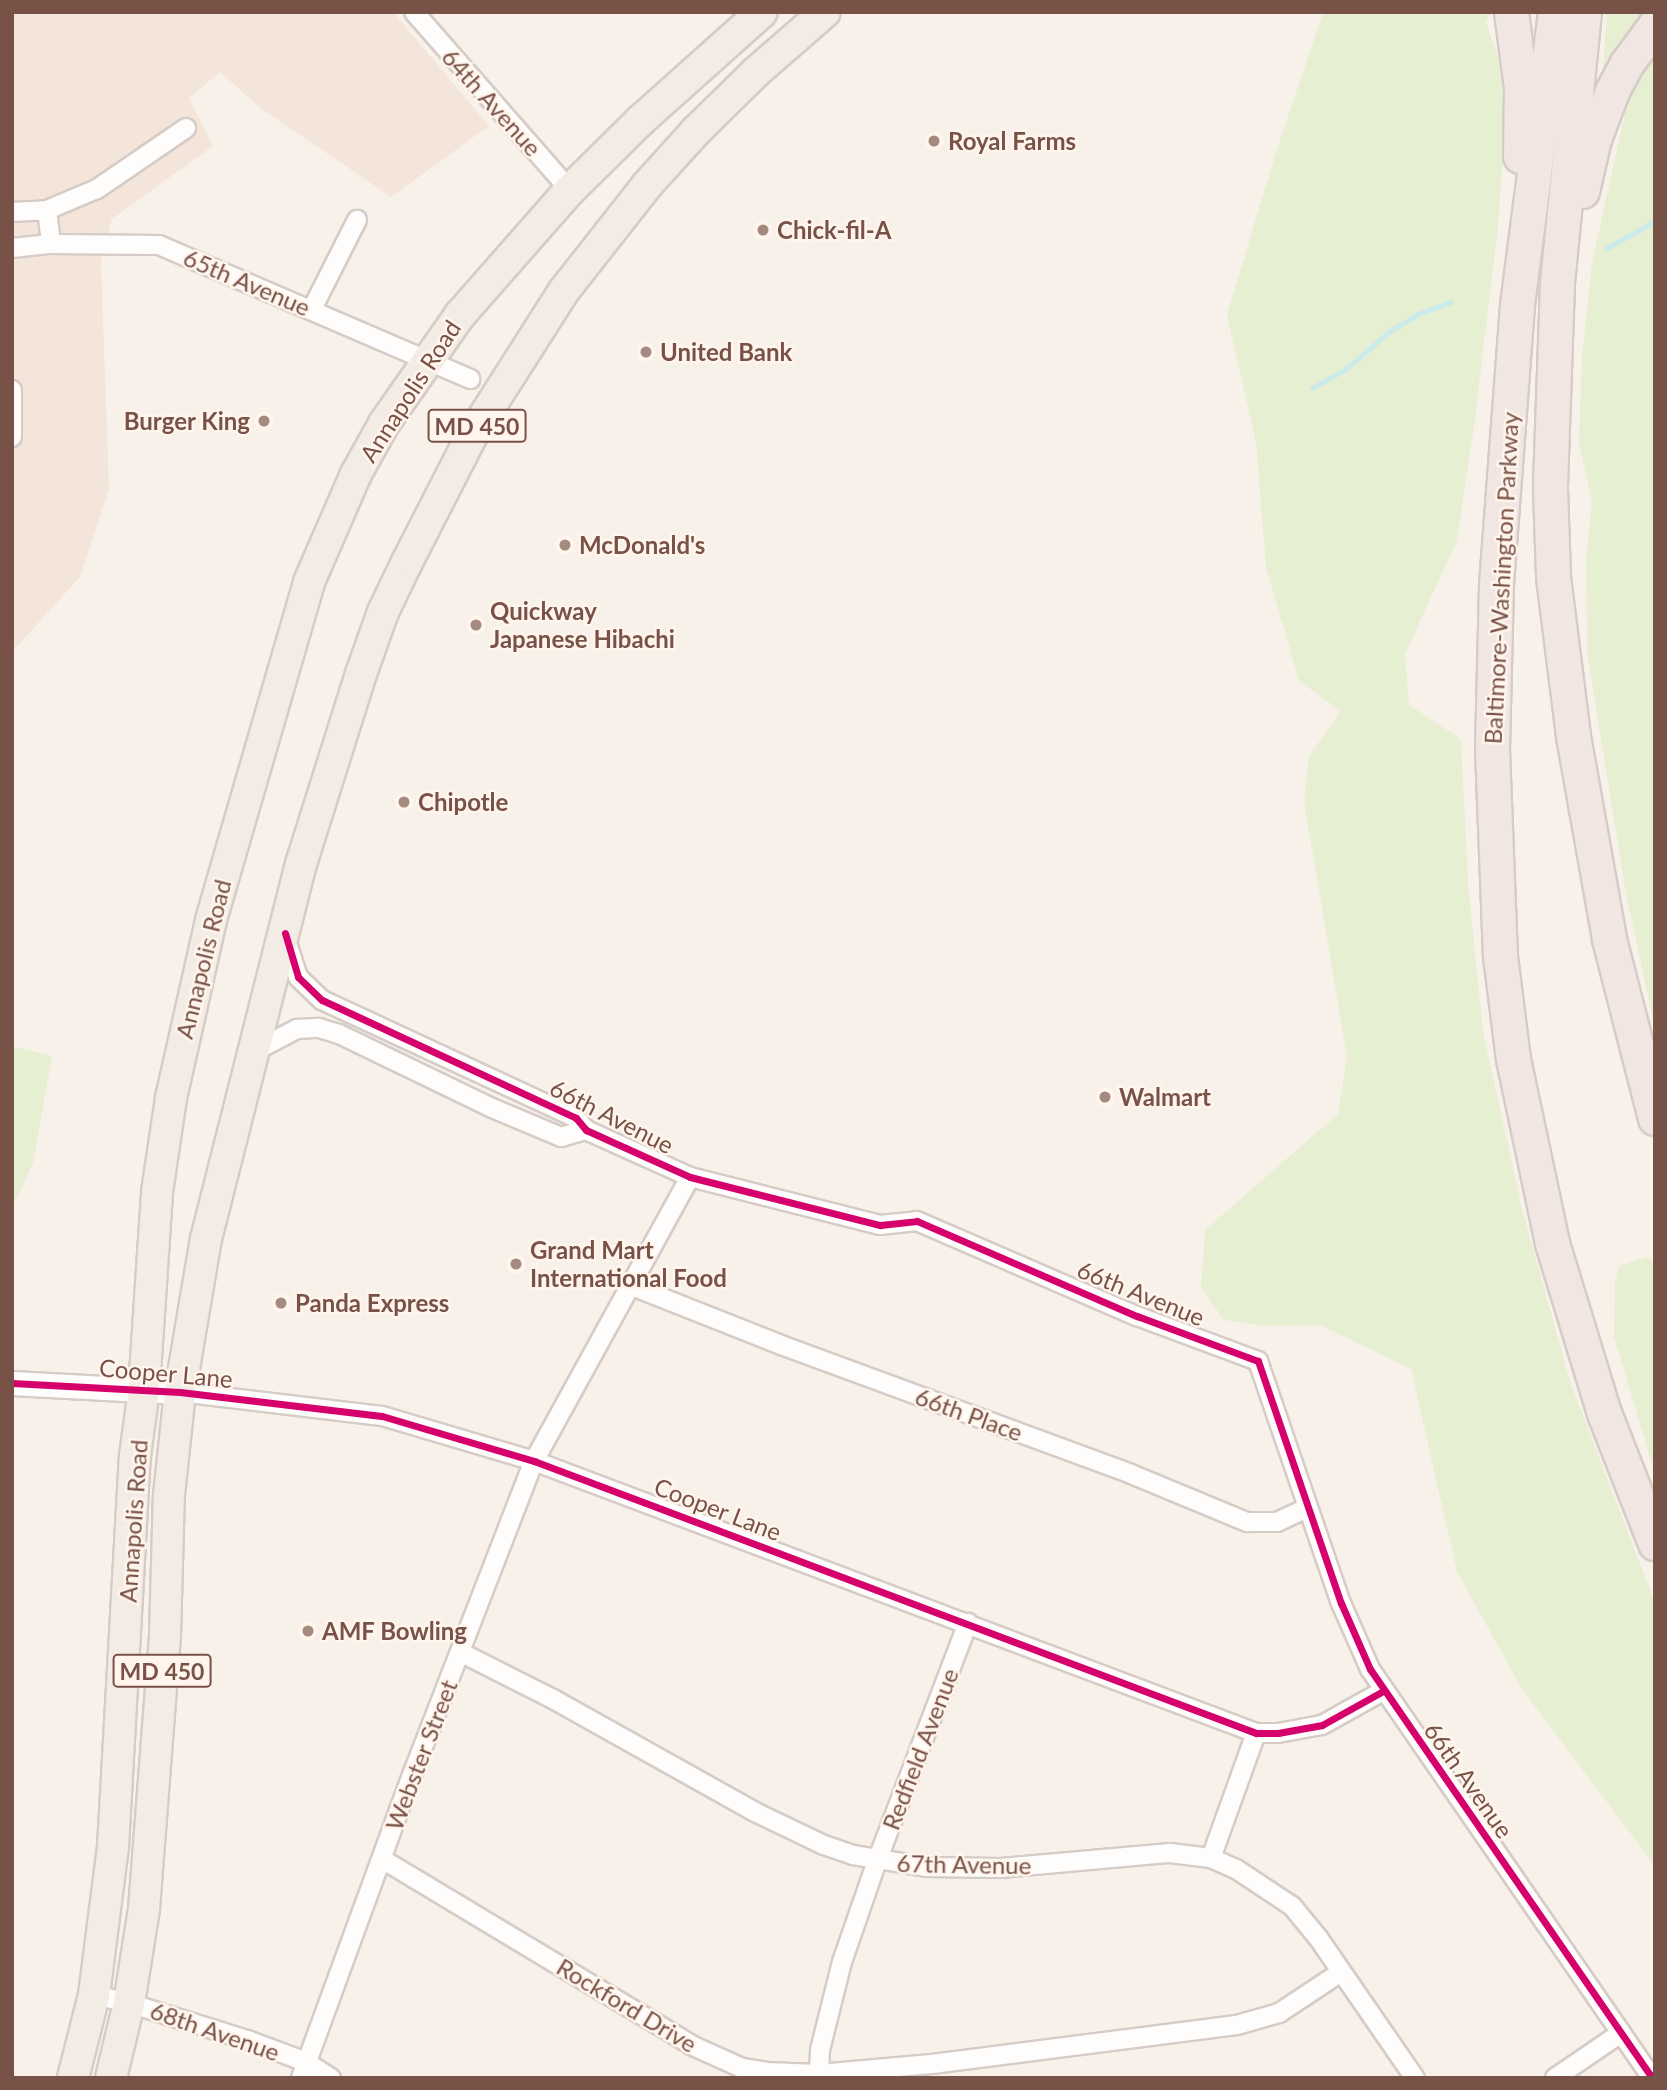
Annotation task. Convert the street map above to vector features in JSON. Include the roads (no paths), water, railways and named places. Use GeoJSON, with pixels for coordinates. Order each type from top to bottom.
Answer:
{"type":"FeatureCollection","features":[{"type":"Feature","properties":{"kind":"highway"},"geometry":{"type":"LineString","coordinates":[[1511,12],[1521,88],[1517,305]]}},
{"type":"Feature","properties":{"kind":"highway","name":"Baltimore-Washington Parkway"},"geometry":{"type":"LineString","coordinates":[[1555,12],[1517,305],[1492,664],[1493,837],[1500,956],[1513,1059],[1552,1244],[1604,1413],[1655,1543]]}},
{"type":"Feature","properties":{"kind":"highway","name":"Baltimore-Washington Parkway"},"geometry":{"type":"LineString","coordinates":[[1584,12],[1562,220],[1553,348],[1550,489],[1553,577],[1587,824],[1609,939],[1655,1118]]}},
{"type":"Feature","properties":{"kind":"highway"},"geometry":{"type":"LineString","coordinates":[[1553,348],[1594,139],[1612,91],[1627,63],[1655,24]]}},
{"type":"Feature","properties":{"kind":"main road","name":"Annapolis Road"},"geometry":{"type":"LineString","coordinates":[[73,2078],[94,1995],[113,1847],[135,1456],[144,1389],[153,1237],[171,1097],[190,1004],[233,840],[309,582],[356,474],[385,422],[427,359],[502,265],[570,190],[641,120],[762,12]]}},
{"type":"Feature","properties":{"kind":"main road","name":"Annapolis Road"},"geometry":{"type":"LineString","coordinates":[[111,2078],[129,2003],[144,1909],[165,1635],[169,1495],[180,1392],[206,1239],[301,864],[361,674],[383,612],[437,502],[493,399],[563,292],[648,184],[756,72],[825,12]]}},
{"type":"Feature","properties":{"kind":"street","name":"64th Avenue"},"geometry":{"type":"LineString","coordinates":[[414,12],[570,190]]}},
{"type":"Feature","properties":{"kind":"street"},"geometry":{"type":"LineString","coordinates":[[12,212],[47,209],[97,189],[186,128]]}},
{"type":"Feature","properties":{"kind":"street"},"geometry":{"type":"LineString","coordinates":[[47,209],[51,244]]}},
{"type":"Feature","properties":{"kind":"street"},"geometry":{"type":"LineString","coordinates":[[312,309],[357,220]]}},
{"type":"Feature","properties":{"kind":"street","name":"65th Avenue"},"geometry":{"type":"LineString","coordinates":[[12,248],[51,244],[159,245],[470,379]]}},
{"type":"Feature","properties":{"kind":"street"},"geometry":{"type":"LineString","coordinates":[[12,390],[12,437]]}},
{"type":"Feature","properties":{"kind":"street","name":"66th Avenue"},"geometry":{"type":"LineString","coordinates":[[285,933],[299,976],[322,1000],[576,1118],[586,1130],[691,1177],[880,1225],[917,1221],[1137,1316],[1258,1361],[1341,1604],[1383,1691],[1652,2078]]}},
{"type":"Feature","properties":{"kind":"street","name":"66th Avenue"},"geometry":{"type":"LineString","coordinates":[[253,1052],[297,1029],[319,1028],[339,1034],[492,1108],[561,1138],[586,1130]]}},
{"type":"Feature","properties":{"kind":"street","name":"Webster Street"},"geometry":{"type":"LineString","coordinates":[[304,2070],[534,1461],[691,1177]]}},
{"type":"Feature","properties":{"kind":"street","name":"66th Place"},"geometry":{"type":"LineString","coordinates":[[632,1286],[781,1345],[1131,1474],[1247,1522],[1277,1522],[1307,1508]]}},
{"type":"Feature","properties":{"kind":"street","name":"Cooper Lane"},"geometry":{"type":"LineString","coordinates":[[12,1382],[180,1392],[382,1416],[534,1461],[1256,1733],[1278,1733],[1322,1725],[1383,1691]]}},
{"type":"Feature","properties":{"kind":"street","name":"Redfield Avenue"},"geometry":{"type":"LineString","coordinates":[[819,2076],[827,2017],[877,1861],[968,1623]]}},
{"type":"Feature","properties":{"kind":"street","name":"67th Avenue"},"geometry":{"type":"LineString","coordinates":[[460,1652],[554,1699],[791,1831],[824,1845],[877,1861],[926,1867],[1001,1868],[1138,1854],[1188,1853],[1211,1858],[1266,1886],[1292,1906],[1415,2078]]}},
{"type":"Feature","properties":{"kind":"street"},"geometry":{"type":"LineString","coordinates":[[1211,1858],[1256,1733]]}},
{"type":"Feature","properties":{"kind":"street","name":"Rockford Drive"},"geometry":{"type":"LineString","coordinates":[[382,1859],[715,2058],[766,2072],[819,2076],[1260,2021],[1297,2004],[1341,1972]]}},
{"type":"Feature","properties":{"kind":"street","name":"68th Avenue"},"geometry":{"type":"LineString","coordinates":[[94,1995],[129,2003],[247,2040],[304,2070],[331,2078]]}},
{"type":"Feature","properties":{"kind":"street"},"geometry":{"type":"LineString","coordinates":[[1555,2078],[1621,2033]]}},
{"type":"Feature","properties":{"kind":"waterway"},"geometry":{"type":"LineString","coordinates":[[1607,248],[1655,221]]}},
{"type":"Feature","properties":{"kind":"waterway"},"geometry":{"type":"LineString","coordinates":[[1312,388],[1346,369],[1390,331],[1418,314],[1451,302]]}},
{"type":"Feature","properties":{"kind":"place","name":"Royal Farms"},"geometry":{"type":"Point","coordinates":[934,141]}},
{"type":"Feature","properties":{"kind":"place","name":"Chick-fil-A"},"geometry":{"type":"Point","coordinates":[763,230]}},
{"type":"Feature","properties":{"kind":"place","name":"United Bank"},"geometry":{"type":"Point","coordinates":[646,352]}},
{"type":"Feature","properties":{"kind":"place","name":"Burger King"},"geometry":{"type":"Point","coordinates":[264,421]}},
{"type":"Feature","properties":{"kind":"place","name":"McDonald's"},"geometry":{"type":"Point","coordinates":[565,545]}},
{"type":"Feature","properties":{"kind":"place","name":"Quickway Japanese Hibachi"},"geometry":{"type":"Point","coordinates":[476,625]}},
{"type":"Feature","properties":{"kind":"place","name":"Chipotle"},"geometry":{"type":"Point","coordinates":[404,802]}},
{"type":"Feature","properties":{"kind":"place","name":"Walmart"},"geometry":{"type":"Point","coordinates":[1105,1097]}},
{"type":"Feature","properties":{"kind":"place","name":"Grand Mart International Food"},"geometry":{"type":"Point","coordinates":[516,1264]}},
{"type":"Feature","properties":{"kind":"place","name":"Panda Express"},"geometry":{"type":"Point","coordinates":[281,1303]}},
{"type":"Feature","properties":{"kind":"place","name":"AMF Bowling"},"geometry":{"type":"Point","coordinates":[308,1631]}}]}
